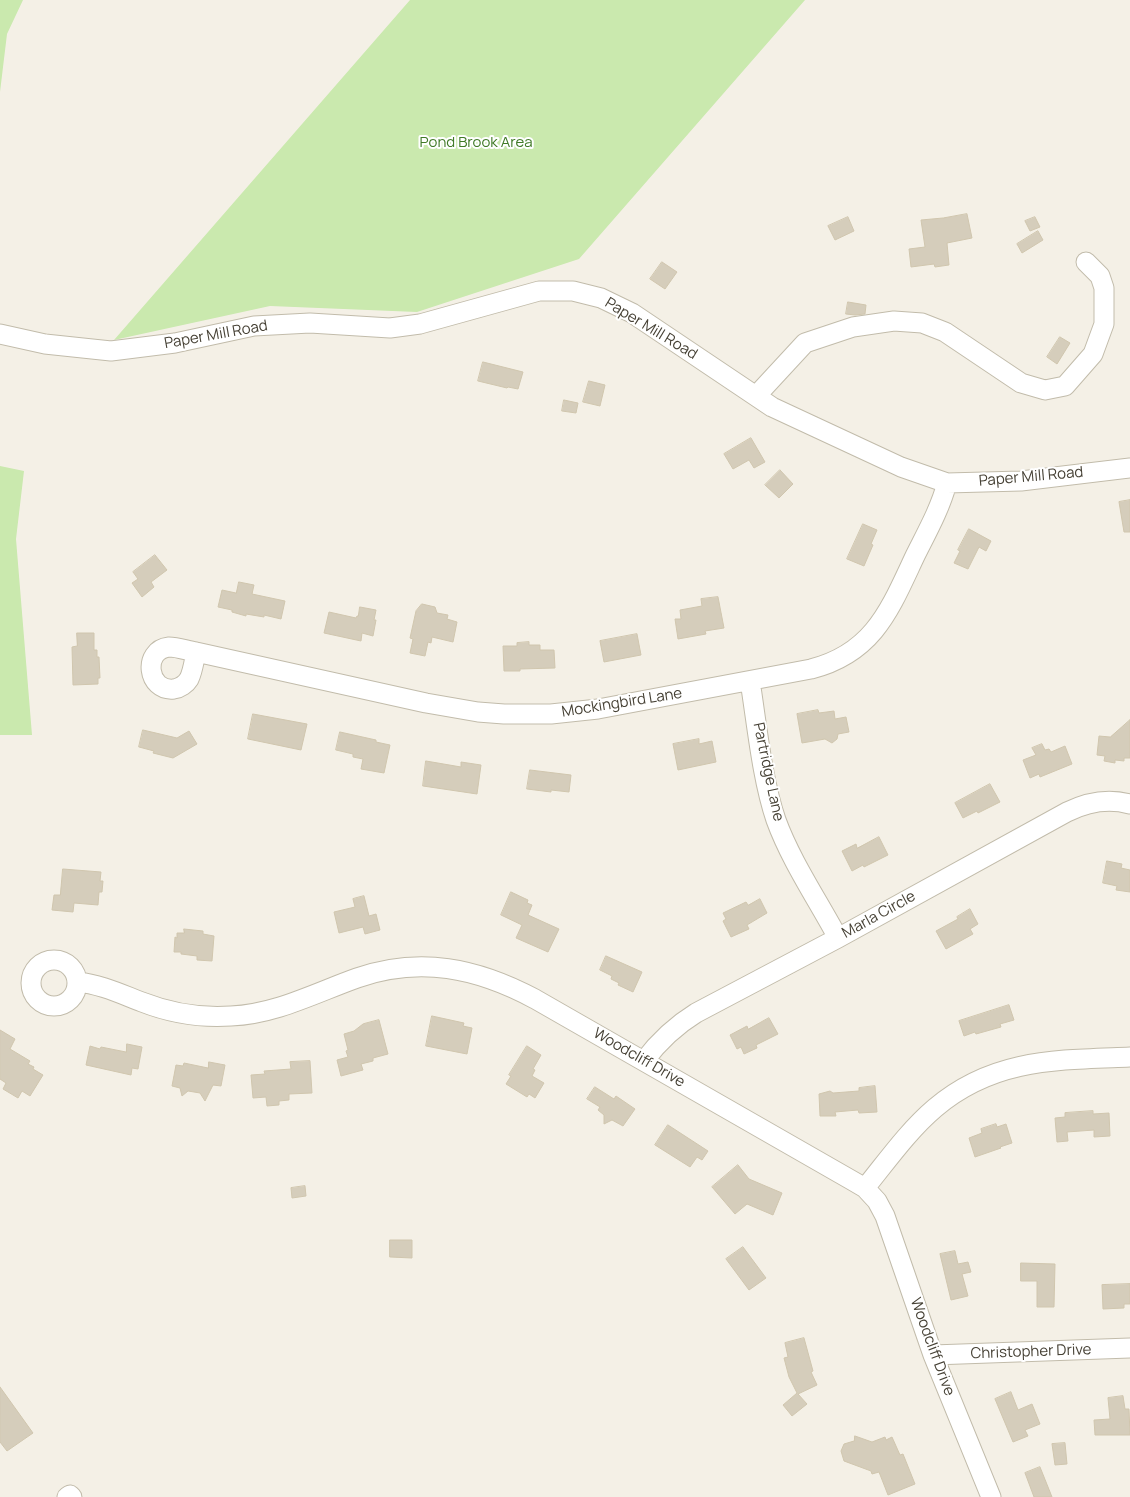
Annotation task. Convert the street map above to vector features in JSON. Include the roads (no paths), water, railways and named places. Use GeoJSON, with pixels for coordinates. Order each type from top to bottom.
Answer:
{"type":"FeatureCollection","features":[{"type":"Feature","properties":{"kind":"street"},"geometry":{"type":"LineString","coordinates":[[756,396],[806,343],[852,327],[894,321],[922,323],[945,332],[1021,383],[1045,390],[1064,386],[1093,354],[1104,324],[1104,288],[1100,276],[1086,262]]}},
{"type":"Feature","properties":{"kind":"street","name":"Paper Mill Road"},"geometry":{"type":"LineString","coordinates":[[0,334],[45,344],[111,351],[175,343],[254,326],[310,323],[390,328],[420,324],[539,291],[573,291],[601,298],[632,313],[772,407],[901,468],[947,483],[1021,481],[1130,468]]}},
{"type":"Feature","properties":{"kind":"street","name":"Mockingbird Lane"},"geometry":{"type":"LineString","coordinates":[[196,652],[426,703],[478,712],[504,714],[551,714],[590,710],[823,666],[846,656],[865,640],[881,621],[893,602],[938,510],[947,483]]}},
{"type":"Feature","properties":{"kind":"street","name":"Partridge Lane"},"geometry":{"type":"LineString","coordinates":[[750,681],[768,786],[776,818],[791,853],[838,938]]}},
{"type":"Feature","properties":{"kind":"street","name":"Marla Circle"},"geometry":{"type":"LineString","coordinates":[[644,1061],[663,1038],[682,1022],[1080,806],[1105,801],[1130,804]]}},
{"type":"Feature","properties":{"kind":"street","name":"Woodcliff Drive"},"geometry":{"type":"LineString","coordinates":[[77,982],[98,985],[161,1009],[197,1016],[231,1016],[264,1012],[357,978],[390,969],[424,966],[456,969],[487,977],[519,990],[865,1188],[885,1216],[933,1355],[991,1497]]}},
{"type":"Feature","properties":{"kind":"street"},"geometry":{"type":"LineString","coordinates":[[865,1188],[921,1121],[950,1096],[970,1085],[1012,1067],[1033,1063],[1130,1057]]}},
{"type":"Feature","properties":{"kind":"street","name":"Christopher Drive"},"geometry":{"type":"LineString","coordinates":[[933,1355],[1130,1348]]}},
{"type":"Feature","properties":{"kind":"street"},"geometry":{"type":"LineString","coordinates":[[67,1497],[70,1494],[72,1497]]}},
{"type":"Feature","properties":{"kind":"park label","name":"Pond Brook Area"},"geometry":{"type":"Point","coordinates":[476,143]}}]}
